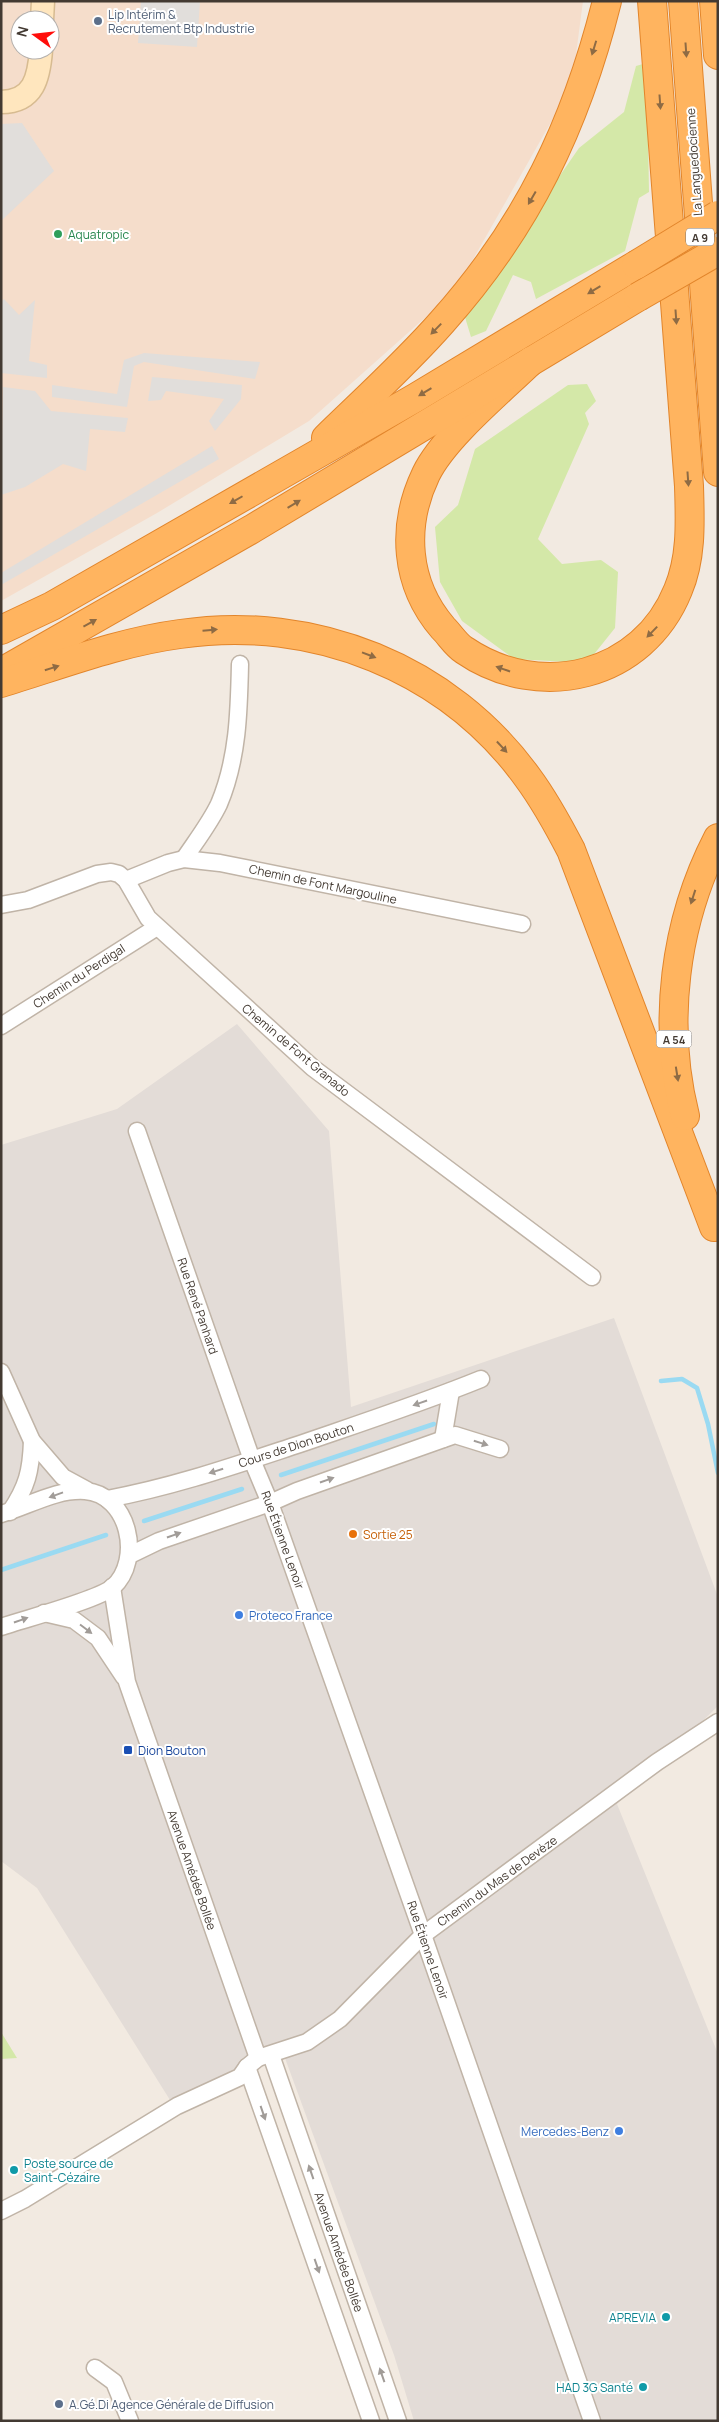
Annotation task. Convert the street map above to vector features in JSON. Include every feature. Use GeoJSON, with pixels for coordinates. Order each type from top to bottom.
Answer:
{"type":"FeatureCollection","features":[{"type":"Feature","properties":{"kind":"highway"},"geometry":{"type":"LineString","coordinates":[[278,476],[319,445],[415,350],[447,316],[497,253],[542,180],[569,122],[586,76],[607,1]]}},
{"type":"Feature","properties":{"kind":"highway"},"geometry":{"type":"LineString","coordinates":[[531,362],[454,436],[427,471],[412,512],[409,530],[410,557],[413,574],[427,607],[462,649],[479,659],[516,674],[539,677],[580,675],[598,670],[618,660],[635,648],[662,621],[679,590],[688,549],[689,486],[652,1]]}},
{"type":"Feature","properties":{"kind":"highway","name":"La Languedocienne"},"geometry":{"type":"LineString","coordinates":[[683,1],[718,472]]}},
{"type":"Feature","properties":{"kind":"highway"},"geometry":{"type":"LineString","coordinates":[[714,1],[718,55]]}},
{"type":"Feature","properties":{"kind":"highway"},"geometry":{"type":"LineString","coordinates":[[1,630],[52,606],[416,398],[718,215]]}},
{"type":"Feature","properties":{"kind":"highway"},"geometry":{"type":"LineString","coordinates":[[1,672],[260,524],[718,251]]}},
{"type":"Feature","properties":{"kind":"highway"},"geometry":{"type":"LineString","coordinates":[[1,683],[142,641],[179,634],[245,629],[294,633],[352,649],[405,672],[447,698],[511,756],[545,803],[571,850],[716,1234]]}},
{"type":"Feature","properties":{"kind":"highway","name":"A 54"},"geometry":{"type":"LineString","coordinates":[[714,845],[693,896],[682,940],[676,975],[673,1029],[675,1067],[681,1101],[716,1234]]}},
{"type":"Feature","properties":{"kind":"street"},"geometry":{"type":"LineString","coordinates":[[1,102],[18,100],[33,88],[40,60]]}},
{"type":"Feature","properties":{"kind":"street"},"geometry":{"type":"LineString","coordinates":[[184,859],[218,804],[234,759],[239,711],[240,664]]}},
{"type":"Feature","properties":{"kind":"street","name":"Chemin de Font Margouline"},"geometry":{"type":"LineString","coordinates":[[126,880],[168,863],[184,859],[220,863],[522,924]]}},
{"type":"Feature","properties":{"kind":"street"},"geometry":{"type":"LineString","coordinates":[[1,905],[28,900],[97,874],[111,872],[119,874],[126,880]]}},
{"type":"Feature","properties":{"kind":"street","name":"Chemin de Font Granado"},"geometry":{"type":"LineString","coordinates":[[126,880],[145,913],[157,927],[313,1068],[592,1277]]}},
{"type":"Feature","properties":{"kind":"street","name":"Chemin du Perdigal"},"geometry":{"type":"LineString","coordinates":[[1,1026],[157,927]]}},
{"type":"Feature","properties":{"kind":"street","name":"Rue René Panhard"},"geometry":{"type":"LineString","coordinates":[[137,1131],[252,1460],[261,1480]]}},
{"type":"Feature","properties":{"kind":"street"},"geometry":{"type":"LineString","coordinates":[[1,1372],[32,1441],[63,1477],[107,1500],[121,1515],[129,1533],[130,1555],[124,1573],[112,1588],[97,1595],[1,1627]]}},
{"type":"Feature","properties":{"kind":"street","name":"Cours de Dion Bouton"},"geometry":{"type":"LineString","coordinates":[[107,1500],[150,1491],[252,1460],[451,1392],[481,1379]]}},
{"type":"Feature","properties":{"kind":"street"},"geometry":{"type":"LineString","coordinates":[[443,1439],[451,1392]]}},
{"type":"Feature","properties":{"kind":"street"},"geometry":{"type":"LineString","coordinates":[[130,1555],[158,1541],[270,1503],[297,1491],[455,1435],[500,1449]]}},
{"type":"Feature","properties":{"kind":"street"},"geometry":{"type":"LineString","coordinates":[[6,1513],[21,1496],[31,1472],[32,1441]]}},
{"type":"Feature","properties":{"kind":"street","name":"Rue Étienne Lenoir"},"geometry":{"type":"LineString","coordinates":[[261,1480],[423,1935],[592,2421]]}},
{"type":"Feature","properties":{"kind":"street"},"geometry":{"type":"LineString","coordinates":[[6,1513],[64,1492],[88,1491]]}},
{"type":"Feature","properties":{"kind":"street","name":"Avenue Amédée Bollée"},"geometry":{"type":"LineString","coordinates":[[112,1588],[127,1682],[258,2060],[371,2421]]}},
{"type":"Feature","properties":{"kind":"street","name":"Avenue Amédée Bollée"},"geometry":{"type":"LineString","coordinates":[[41,1613],[74,1620],[98,1638],[127,1682]]}},
{"type":"Feature","properties":{"kind":"street","name":"Chemin du Mas de Devèze"},"geometry":{"type":"LineString","coordinates":[[1,2211],[25,2199],[177,2106],[240,2077],[258,2060],[306,2042],[340,2019],[423,1935],[657,1762],[718,1722]]}},
{"type":"Feature","properties":{"kind":"street","name":"Avenue Amédée Bollée"},"geometry":{"type":"LineString","coordinates":[[258,2060],[398,2421]]}},
{"type":"Feature","properties":{"kind":"street"},"geometry":{"type":"LineString","coordinates":[[96,2368],[114,2382],[130,2421]]}},
{"type":"Feature","properties":{"kind":"shaded area"},"geometry":{"type":"Polygon","coordinates":[[[1,1],[583,1],[572,85],[455,291],[309,421],[157,513],[1,601],[1,1]]]}},
{"type":"Feature","properties":{"kind":"shaded area"},"geometry":{"type":"Polygon","coordinates":[[[141,1],[200,1],[197,47],[138,43],[141,1]]]}},
{"type":"Feature","properties":{"kind":"shaded area"},"geometry":{"type":"Polygon","coordinates":[[[22,123],[54,171],[1,221],[1,124],[22,123]]]}},
{"type":"Feature","properties":{"kind":"shaded area"},"geometry":{"type":"Polygon","coordinates":[[[4,299],[19,315],[35,300],[29,361],[47,365],[47,378],[1,373],[1,302],[4,299]]]}},
{"type":"Feature","properties":{"kind":"shaded area"},"geometry":{"type":"Polygon","coordinates":[[[144,353],[260,362],[255,379],[144,362],[134,366],[127,407],[52,397],[52,385],[117,394],[124,360],[144,353]]]}},
{"type":"Feature","properties":{"kind":"shaded area"},"geometry":{"type":"Polygon","coordinates":[[[152,377],[242,385],[241,399],[215,431],[209,421],[224,399],[166,391],[161,400],[148,401],[152,377]]]}},
{"type":"Feature","properties":{"kind":"shaded area"},"geometry":{"type":"Polygon","coordinates":[[[3,387],[35,391],[51,411],[128,418],[125,432],[90,429],[86,471],[63,464],[25,487],[1,495],[3,387]]]}},
{"type":"Feature","properties":{"kind":"shaded area"},"geometry":{"type":"Polygon","coordinates":[[[212,446],[219,459],[1,585],[1,573],[212,446]]]}},
{"type":"Feature","properties":{"kind":"shaded area"},"geometry":{"type":"Polygon","coordinates":[[[237,1024],[329,1131],[351,1407],[614,1318],[718,1597],[718,1706],[617,1804],[718,2054],[718,2421],[414,2421],[394,2355],[282,2050],[170,2100],[37,1888],[1,1861],[1,1145],[117,1109],[237,1024]]]}},
{"type":"Feature","properties":{"kind":"green space"},"geometry":{"type":"Polygon","coordinates":[[[643,64],[647,80],[649,192],[639,198],[625,251],[536,299],[531,282],[513,275],[486,331],[471,337],[464,314],[579,148],[624,112],[636,66],[643,64]]]}},
{"type":"Feature","properties":{"kind":"green space"},"geometry":{"type":"Polygon","coordinates":[[[587,384],[596,401],[585,413],[589,424],[538,539],[562,564],[601,560],[618,572],[615,628],[587,663],[514,659],[462,621],[440,582],[435,527],[458,505],[475,449],[568,385],[587,384]]]}},
{"type":"Feature","properties":{"kind":"green space"},"geometry":{"type":"Polygon","coordinates":[[[1,2032],[17,2058],[1,2059],[1,2032]]]}},
{"type":"Feature","properties":{"kind":"waterway"},"geometry":{"type":"LineString","coordinates":[[661,1381],[682,1379],[697,1388],[708,1424],[718,1473]]}},
{"type":"Feature","properties":{"kind":"waterway"},"geometry":{"type":"LineString","coordinates":[[281,1475],[434,1424]]}},
{"type":"Feature","properties":{"kind":"waterway"},"geometry":{"type":"LineString","coordinates":[[144,1521],[242,1489]]}},
{"type":"Feature","properties":{"kind":"waterway"},"geometry":{"type":"LineString","coordinates":[[1,1570],[106,1535]]}},
{"type":"Feature","properties":{"kind":"place","name":"Lip Intérim & Recrutement Btp Industrie"},"geometry":{"type":"Point","coordinates":[98,21]}},
{"type":"Feature","properties":{"kind":"place","name":"Aquatropic"},"geometry":{"type":"Point","coordinates":[58,234]}},
{"type":"Feature","properties":{"kind":"place","name":"Sortie 25"},"geometry":{"type":"Point","coordinates":[353,1534]}},
{"type":"Feature","properties":{"kind":"place","name":"Proteco France"},"geometry":{"type":"Point","coordinates":[239,1615]}},
{"type":"Feature","properties":{"kind":"place","name":"Dion Bouton"},"geometry":{"type":"Point","coordinates":[128,1750]}},
{"type":"Feature","properties":{"kind":"place","name":"Mercedes-Benz"},"geometry":{"type":"Point","coordinates":[619,2131]}},
{"type":"Feature","properties":{"kind":"place","name":"Poste source de Saint-Cézaire"},"geometry":{"type":"Point","coordinates":[14,2170]}},
{"type":"Feature","properties":{"kind":"place","name":"APREVIA"},"geometry":{"type":"Point","coordinates":[666,2317]}},
{"type":"Feature","properties":{"kind":"place","name":"HAD 3G Santé"},"geometry":{"type":"Point","coordinates":[643,2387]}},
{"type":"Feature","properties":{"kind":"place","name":"A.Gé.Di Agence Générale de Diffusion"},"geometry":{"type":"Point","coordinates":[59,2404]}}]}
